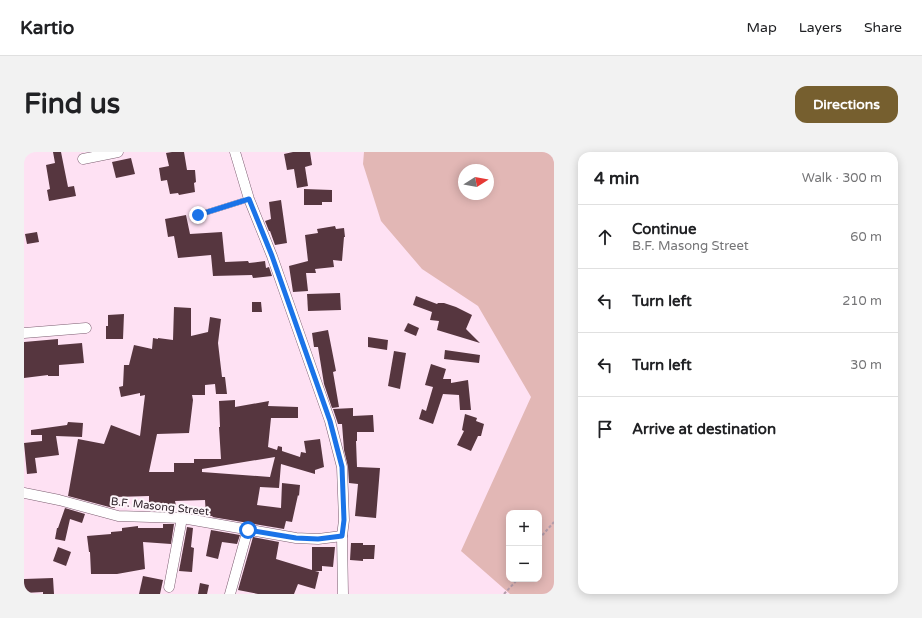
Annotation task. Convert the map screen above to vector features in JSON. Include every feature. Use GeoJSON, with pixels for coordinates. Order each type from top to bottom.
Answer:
{"type":"FeatureCollection","features":[{"type":"Feature","properties":{"kind":"street"},"geometry":{"type":"LineString","coordinates":[[83,159],[118,152]]}},
{"type":"Feature","properties":{"kind":"street"},"geometry":{"type":"LineString","coordinates":[[235,152],[249,199],[272,256],[330,421],[342,467],[344,520],[342,536],[343,594]]}},
{"type":"Feature","properties":{"kind":"street"},"geometry":{"type":"LineString","coordinates":[[24,333],[86,328]]}},
{"type":"Feature","properties":{"kind":"street","name":"B.F. Masong Street"},"geometry":{"type":"LineString","coordinates":[[24,493],[59,500],[118,516],[182,518],[296,538],[318,539],[342,536]]}},
{"type":"Feature","properties":{"kind":"street"},"geometry":{"type":"LineString","coordinates":[[169,587],[182,518]]}},
{"type":"Feature","properties":{"kind":"street"},"geometry":{"type":"LineString","coordinates":[[230,594],[248,530]]}},
{"type":"Feature","properties":{"kind":"lane"},"geometry":{"type":"LineString","coordinates":[[198,215],[249,199]]}},
{"type":"Feature","properties":{"kind":"path"},"geometry":{"type":"LineString","coordinates":[[542,536],[554,522]]}},
{"type":"Feature","properties":{"kind":"path"},"geometry":{"type":"LineString","coordinates":[[504,594],[515,582]]}},
{"type":"Feature","properties":{"kind":"shaded area"},"geometry":{"type":"Polygon","coordinates":[[[364,152],[554,152],[554,594],[510,594],[461,551],[531,397],[478,306],[422,269],[381,221],[363,164],[364,152]]]}},
{"type":"Feature","properties":{"kind":"building"},"geometry":{"type":"Polygon","coordinates":[[[53,152],[61,152],[68,187],[74,186],[76,196],[49,201],[47,190],[50,189],[46,165],[55,163],[53,152]]]}},
{"type":"Feature","properties":{"kind":"building"},"geometry":{"type":"Polygon","coordinates":[[[184,152],[187,170],[195,170],[195,192],[179,195],[178,193],[170,194],[167,180],[161,181],[159,168],[169,166],[166,153],[184,152]]]}},
{"type":"Feature","properties":{"kind":"building"},"geometry":{"type":"Polygon","coordinates":[[[293,152],[310,152],[312,165],[305,167],[308,186],[297,188],[294,169],[287,170],[284,154],[293,152]]]}},
{"type":"Feature","properties":{"kind":"building"},"geometry":{"type":"Polygon","coordinates":[[[131,158],[135,174],[116,178],[112,162],[131,158]]]}},
{"type":"Feature","properties":{"kind":"building"},"geometry":{"type":"Polygon","coordinates":[[[304,189],[332,190],[332,202],[322,202],[322,205],[304,205],[304,189]]]}},
{"type":"Feature","properties":{"kind":"building"},"geometry":{"type":"Polygon","coordinates":[[[281,200],[287,243],[275,245],[265,221],[271,219],[269,202],[281,200]]]}},
{"type":"Feature","properties":{"kind":"building"},"geometry":{"type":"Polygon","coordinates":[[[186,215],[190,234],[222,232],[225,262],[248,261],[249,263],[265,261],[266,268],[269,267],[272,276],[253,278],[252,275],[213,276],[211,255],[178,258],[174,236],[168,237],[165,219],[186,215]]]}},
{"type":"Feature","properties":{"kind":"building"},"geometry":{"type":"Polygon","coordinates":[[[335,226],[336,229],[344,228],[345,237],[342,261],[333,260],[334,267],[315,269],[316,273],[306,273],[308,291],[293,292],[289,266],[308,261],[305,235],[318,233],[317,229],[335,226]]]}},
{"type":"Feature","properties":{"kind":"building"},"geometry":{"type":"Polygon","coordinates":[[[37,232],[39,242],[27,244],[25,234],[37,232]]]}},
{"type":"Feature","properties":{"kind":"building"},"geometry":{"type":"Polygon","coordinates":[[[340,293],[341,310],[308,311],[307,294],[340,293]]]}},
{"type":"Feature","properties":{"kind":"building"},"geometry":{"type":"Polygon","coordinates":[[[416,296],[437,304],[444,303],[456,307],[472,315],[466,329],[480,343],[437,330],[439,321],[430,320],[432,312],[413,305],[416,296]]]}},
{"type":"Feature","properties":{"kind":"building"},"geometry":{"type":"Polygon","coordinates":[[[252,302],[261,302],[262,312],[252,312],[252,302]]]}},
{"type":"Feature","properties":{"kind":"building"},"geometry":{"type":"Polygon","coordinates":[[[174,307],[191,308],[191,336],[208,332],[210,317],[221,319],[218,343],[222,377],[225,377],[227,394],[216,394],[215,384],[205,385],[205,395],[192,395],[193,400],[189,433],[157,434],[149,472],[174,472],[174,463],[194,463],[194,459],[221,459],[219,401],[235,400],[235,407],[269,401],[268,406],[298,407],[298,418],[271,418],[268,447],[277,450],[278,446],[282,447],[282,451],[300,457],[301,452],[306,453],[304,441],[320,439],[324,467],[315,470],[315,474],[281,464],[279,488],[260,487],[257,505],[281,508],[282,483],[300,485],[299,496],[298,495],[292,522],[286,521],[284,529],[206,516],[205,500],[175,501],[176,506],[149,505],[149,496],[115,497],[115,508],[113,508],[68,496],[78,439],[104,444],[111,425],[140,436],[145,395],[140,396],[140,393],[121,397],[119,387],[123,386],[124,365],[129,365],[134,345],[152,349],[153,338],[173,340],[174,307]],[[275,457],[202,469],[202,472],[270,477],[275,457]]]}},
{"type":"Feature","properties":{"kind":"building"},"geometry":{"type":"Polygon","coordinates":[[[124,314],[123,339],[106,339],[108,315],[124,314]]]}},
{"type":"Feature","properties":{"kind":"building"},"geometry":{"type":"Polygon","coordinates":[[[408,323],[419,328],[416,336],[404,331],[408,323]]]}},
{"type":"Feature","properties":{"kind":"building"},"geometry":{"type":"Polygon","coordinates":[[[328,330],[336,371],[333,372],[339,407],[332,408],[324,384],[318,347],[314,347],[312,333],[328,330]]]}},
{"type":"Feature","properties":{"kind":"building"},"geometry":{"type":"Polygon","coordinates":[[[368,337],[388,340],[387,350],[368,347],[368,337]]]}},
{"type":"Feature","properties":{"kind":"building"},"geometry":{"type":"Polygon","coordinates":[[[58,339],[58,345],[82,343],[84,363],[59,365],[59,376],[48,375],[24,378],[24,342],[58,339]]]}},
{"type":"Feature","properties":{"kind":"building"},"geometry":{"type":"Polygon","coordinates":[[[445,350],[480,355],[479,363],[444,359],[445,350]]]}},
{"type":"Feature","properties":{"kind":"building"},"geometry":{"type":"Polygon","coordinates":[[[394,351],[406,353],[400,389],[388,386],[394,351]]]}},
{"type":"Feature","properties":{"kind":"building"},"geometry":{"type":"Polygon","coordinates":[[[431,364],[446,369],[443,379],[451,379],[451,383],[468,380],[471,410],[460,410],[459,395],[443,394],[433,424],[419,419],[422,409],[426,411],[433,387],[425,385],[431,364]]]}},
{"type":"Feature","properties":{"kind":"building"},"geometry":{"type":"Polygon","coordinates":[[[353,408],[353,416],[373,415],[374,432],[357,432],[356,441],[357,467],[380,468],[376,518],[355,516],[358,484],[349,483],[342,424],[338,424],[333,409],[353,408]]]}},
{"type":"Feature","properties":{"kind":"building"},"geometry":{"type":"Polygon","coordinates":[[[465,414],[477,418],[476,421],[484,424],[481,436],[478,436],[471,451],[457,445],[464,431],[462,430],[465,414]]]}},
{"type":"Feature","properties":{"kind":"building"},"geometry":{"type":"Polygon","coordinates":[[[68,422],[83,423],[82,437],[56,436],[59,455],[35,458],[37,473],[27,474],[24,443],[42,441],[42,435],[31,435],[31,430],[67,425],[68,422]]]}},
{"type":"Feature","properties":{"kind":"building"},"geometry":{"type":"Polygon","coordinates":[[[65,508],[85,514],[82,523],[70,519],[65,541],[55,539],[57,528],[65,508]]]}},
{"type":"Feature","properties":{"kind":"building"},"geometry":{"type":"Polygon","coordinates":[[[163,524],[174,524],[171,544],[143,542],[145,569],[117,574],[91,574],[90,552],[87,536],[111,534],[111,532],[122,531],[122,528],[138,526],[138,528],[163,528],[163,524]]]}},
{"type":"Feature","properties":{"kind":"building"},"geometry":{"type":"Polygon","coordinates":[[[187,527],[193,528],[191,547],[194,548],[192,572],[179,571],[187,527]]]}},
{"type":"Feature","properties":{"kind":"building"},"geometry":{"type":"Polygon","coordinates":[[[211,530],[240,535],[237,544],[222,542],[218,559],[206,556],[211,530]]]}},
{"type":"Feature","properties":{"kind":"building"},"geometry":{"type":"Polygon","coordinates":[[[253,537],[279,542],[276,559],[312,570],[312,547],[335,547],[333,567],[322,566],[322,571],[315,571],[319,572],[315,589],[298,584],[294,594],[258,594],[238,590],[253,537]]]}},
{"type":"Feature","properties":{"kind":"building"},"geometry":{"type":"Polygon","coordinates":[[[351,543],[375,545],[374,559],[363,559],[363,561],[350,560],[351,543]]]}},
{"type":"Feature","properties":{"kind":"building"},"geometry":{"type":"Polygon","coordinates":[[[58,547],[71,552],[66,566],[53,561],[58,547]]]}},
{"type":"Feature","properties":{"kind":"building"},"geometry":{"type":"Polygon","coordinates":[[[143,576],[163,580],[160,594],[139,594],[143,576]]]}},
{"type":"Feature","properties":{"kind":"building"},"geometry":{"type":"Polygon","coordinates":[[[53,578],[54,594],[43,594],[43,592],[24,593],[24,579],[53,578]]]}},
{"type":"Feature","properties":{"kind":"building"},"geometry":{"type":"Polygon","coordinates":[[[200,583],[209,585],[207,594],[198,594],[200,583]]]}},
{"type":"Feature","properties":{"kind":"route"},"geometry":{"type":"LineString","coordinates":[[198,215],[249,199],[272,256],[330,421],[342,467],[344,520],[342,536],[318,539],[296,538],[248,530]]}}]}
